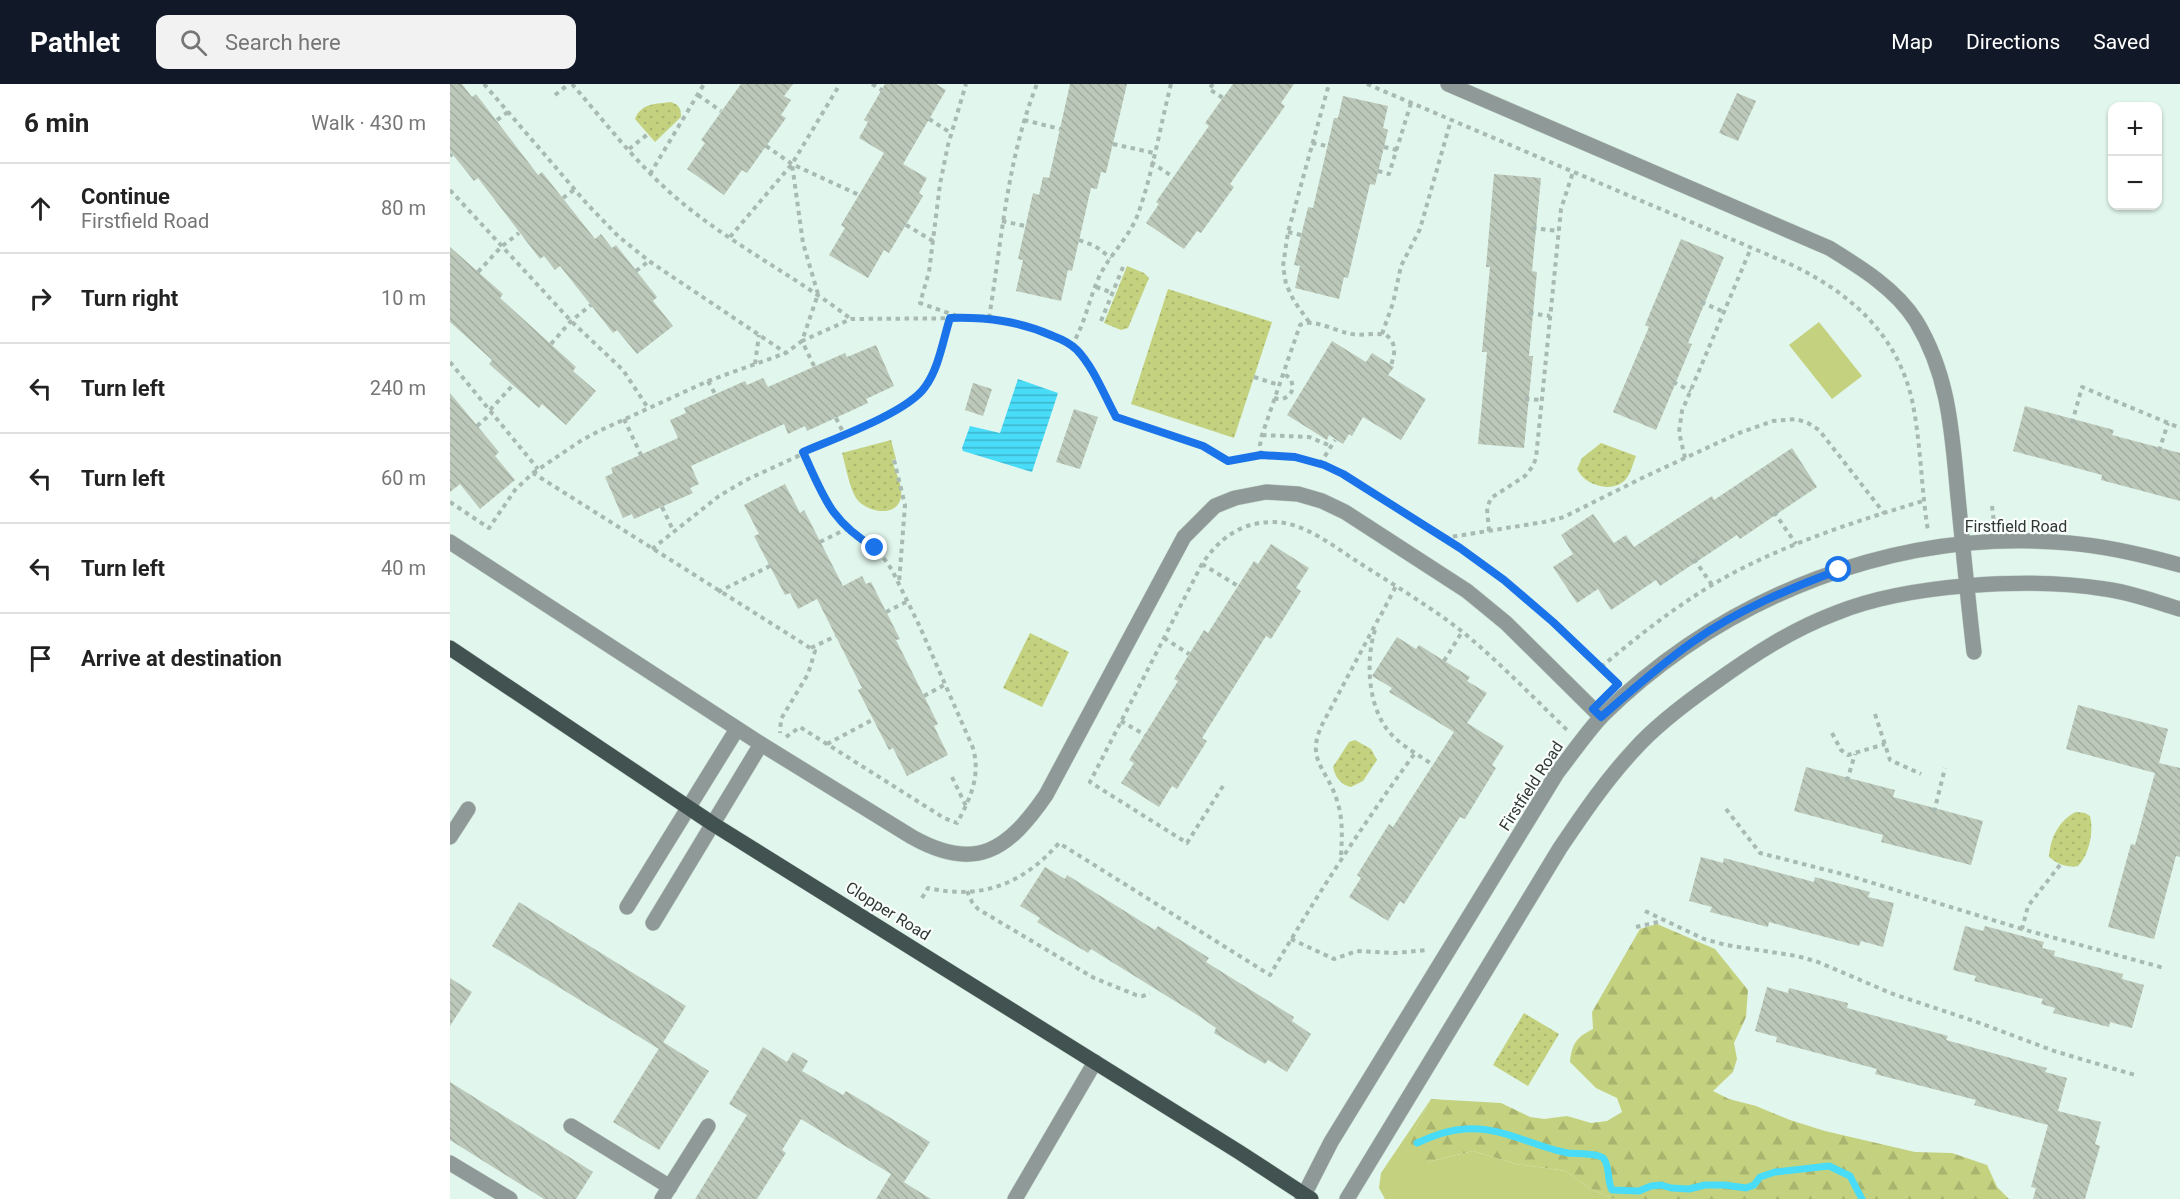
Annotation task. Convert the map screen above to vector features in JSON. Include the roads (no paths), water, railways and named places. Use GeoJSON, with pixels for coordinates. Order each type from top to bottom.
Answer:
{"type":"FeatureCollection","features":[{"type":"Feature","properties":{"kind":"main road","name":"Clopper Road"},"geometry":{"type":"LineString","coordinates":[[450,648],[713,824],[1095,1062],[1306,1197]]}},
{"type":"Feature","properties":{"kind":"street"},"geometry":{"type":"LineString","coordinates":[[1448,84],[1829,248],[1862,268],[1885,287],[1915,319],[1941,377],[1952,423],[1974,652]]}},
{"type":"Feature","properties":{"kind":"street"},"geometry":{"type":"LineString","coordinates":[[450,542],[760,744],[934,849],[955,854],[975,854],[996,848],[1011,839],[1022,828],[1046,795],[1184,537],[1215,506],[1235,498],[1266,492],[1298,494],[1322,501],[1345,512],[1467,591],[1506,623],[1597,713]]}},
{"type":"Feature","properties":{"kind":"street","name":"Firstfield Road"},"geometry":{"type":"LineString","coordinates":[[1306,1197],[1332,1142],[1557,773],[1597,713],[1695,641],[1736,616],[1788,589],[1839,570],[1962,536],[2108,548],[2180,565]]}},
{"type":"Feature","properties":{"kind":"street"},"geometry":{"type":"LineString","coordinates":[[1347,1199],[1560,848],[1591,802],[1636,748],[1685,703],[1783,636],[1837,612],[1889,597],[1967,586],[2006,584],[2107,589],[2180,609]]}},
{"type":"Feature","properties":{"kind":"street"},"geometry":{"type":"LineString","coordinates":[[627,907],[737,729]]}},
{"type":"Feature","properties":{"kind":"street"},"geometry":{"type":"LineString","coordinates":[[652,923],[760,744]]}},
{"type":"Feature","properties":{"kind":"street"},"geometry":{"type":"LineString","coordinates":[[450,837],[468,809]]}},
{"type":"Feature","properties":{"kind":"street"},"geometry":{"type":"LineString","coordinates":[[1015,1199],[1095,1062]]}},
{"type":"Feature","properties":{"kind":"street"},"geometry":{"type":"LineString","coordinates":[[571,1126],[666,1193],[708,1126]]}},
{"type":"Feature","properties":{"kind":"street"},"geometry":{"type":"LineString","coordinates":[[450,1162],[510,1199]]}},
{"type":"Feature","properties":{"kind":"water"},"geometry":{"type":"Polygon","coordinates":[[[1018,379],[1058,393],[1032,472],[963,451],[962,448],[970,426],[1000,433],[1018,379]]]}},
{"type":"Feature","properties":{"kind":"waterway"},"geometry":{"type":"LineString","coordinates":[[1417,1143],[1446,1132],[1478,1129],[1504,1134],[1568,1153],[1598,1156],[1606,1162],[1612,1190],[1639,1191],[1661,1185],[1689,1189],[1705,1185],[1746,1188],[1754,1185],[1760,1177],[1775,1172],[1829,1166],[1850,1176],[1862,1199]]}}]}
